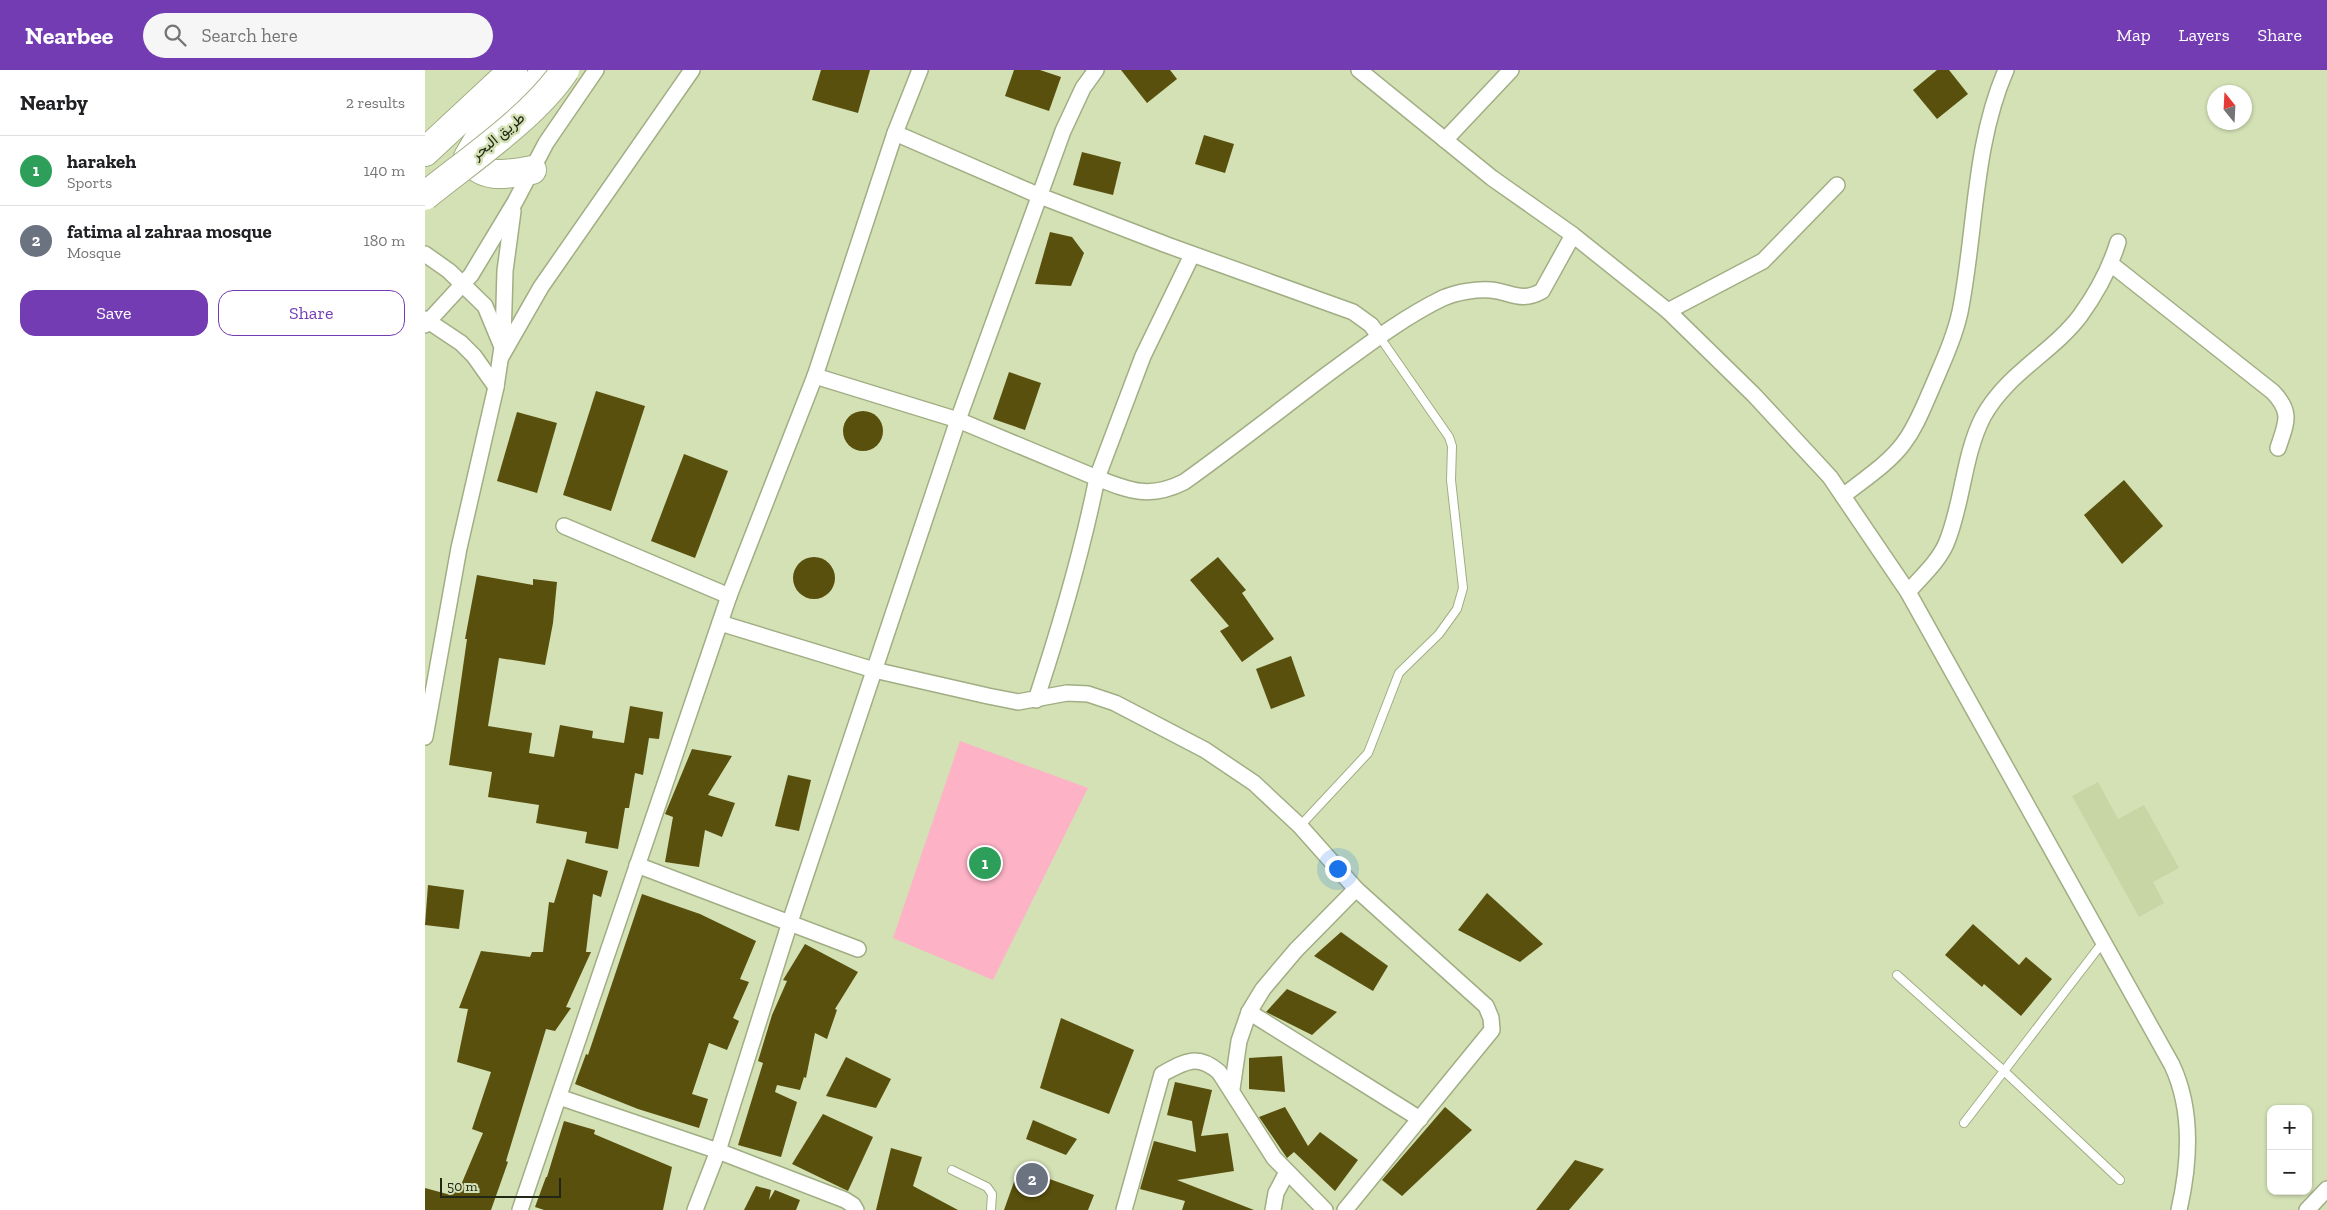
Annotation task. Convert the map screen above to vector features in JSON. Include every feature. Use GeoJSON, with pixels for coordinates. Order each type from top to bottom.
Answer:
{"type":"FeatureCollection","features":[{"type":"Feature","properties":{"kind":"highway"},"geometry":{"type":"LineString","coordinates":[[426,149],[513,70]]}},
{"type":"Feature","properties":{"kind":"highway"},"geometry":{"type":"LineString","coordinates":[[532,170],[493,174],[479,171],[468,157],[478,140],[524,97],[547,70]]}},
{"type":"Feature","properties":{"kind":"highway","name":"طريق البحر"},"geometry":{"type":"LineString","coordinates":[[425,196],[522,117],[565,70]]}},
{"type":"Feature","properties":{"kind":"street"},"geometry":{"type":"LineString","coordinates":[[496,387],[461,343],[426,322],[463,284],[515,202],[546,143],[596,70]]}},
{"type":"Feature","properties":{"kind":"street"},"geometry":{"type":"LineString","coordinates":[[501,352],[541,287],[692,70]]}},
{"type":"Feature","properties":{"kind":"street"},"geometry":{"type":"LineString","coordinates":[[520,1210],[729,596],[815,376],[895,133],[920,70]]}},
{"type":"Feature","properties":{"kind":"street"},"geometry":{"type":"LineString","coordinates":[[695,1210],[718,1151],[791,922],[958,420],[1072,109],[1083,88],[1096,70]]}},
{"type":"Feature","properties":{"kind":"street"},"geometry":{"type":"LineString","coordinates":[[1359,70],[1511,192],[1573,236],[1668,311],[1789,430],[1830,477],[1908,592],[2104,940],[2181,1084],[2188,1138],[2183,1192],[2179,1210]]}},
{"type":"Feature","properties":{"kind":"street"},"geometry":{"type":"LineString","coordinates":[[1445,140],[1511,70]]}},
{"type":"Feature","properties":{"kind":"street"},"geometry":{"type":"LineString","coordinates":[[1843,496],[1903,445],[1916,425],[1955,332],[1987,135],[2006,70]]}},
{"type":"Feature","properties":{"kind":"street"},"geometry":{"type":"LineString","coordinates":[[895,133],[1040,196],[1353,312],[1371,325],[1379,336]]}},
{"type":"Feature","properties":{"kind":"street"},"geometry":{"type":"LineString","coordinates":[[1668,311],[1763,261],[1837,185]]}},
{"type":"Feature","properties":{"kind":"street"},"geometry":{"type":"LineString","coordinates":[[425,736],[459,548],[496,387],[501,352],[505,271],[515,202]]}},
{"type":"Feature","properties":{"kind":"street"},"geometry":{"type":"LineString","coordinates":[[815,376],[958,420],[1127,490],[1143,492],[1164,490],[1179,484],[1379,336],[1415,312],[1446,297],[1474,290],[1492,290],[1524,298],[1533,296],[1547,284],[1573,236]]}},
{"type":"Feature","properties":{"kind":"street"},"geometry":{"type":"LineString","coordinates":[[1908,592],[1936,559],[1945,544],[1972,447],[1983,417],[2008,383],[2079,316],[2111,264],[2118,242]]}},
{"type":"Feature","properties":{"kind":"street"},"geometry":{"type":"LineString","coordinates":[[426,254],[463,284],[490,313],[501,352]]}},
{"type":"Feature","properties":{"kind":"street"},"geometry":{"type":"LineString","coordinates":[[1036,700],[1066,600],[1090,512],[1097,478],[1143,356],[1193,254]]}},
{"type":"Feature","properties":{"kind":"street"},"geometry":{"type":"LineString","coordinates":[[2111,264],[2273,392],[2283,403],[2288,418],[2278,448]]}},
{"type":"Feature","properties":{"kind":"street"},"geometry":{"type":"LineString","coordinates":[[564,526],[729,596]]}},
{"type":"Feature","properties":{"kind":"street"},"geometry":{"type":"LineString","coordinates":[[720,623],[874,670],[996,698],[1018,702],[1067,693],[1088,694],[1115,703],[1232,767],[1254,783],[1300,826],[1356,889],[1485,1006],[1491,1018],[1491,1030],[1345,1210]]}},
{"type":"Feature","properties":{"kind":"street"},"geometry":{"type":"LineString","coordinates":[[637,865],[858,949]]}},
{"type":"Feature","properties":{"kind":"street"},"geometry":{"type":"LineString","coordinates":[[1231,1089],[1239,1041],[1249,1012],[1263,989],[1297,950],[1356,889]]}},
{"type":"Feature","properties":{"kind":"street"},"geometry":{"type":"LineString","coordinates":[[1249,1012],[1420,1118]]}},
{"type":"Feature","properties":{"kind":"street"},"geometry":{"type":"LineString","coordinates":[[1124,1210],[1162,1074],[1183,1063],[1197,1061],[1208,1063],[1219,1072],[1257,1134],[1287,1172],[1325,1210]]}},
{"type":"Feature","properties":{"kind":"street"},"geometry":{"type":"LineString","coordinates":[[559,1097],[718,1151],[845,1200],[853,1205],[856,1210]]}},
{"type":"Feature","properties":{"kind":"street"},"geometry":{"type":"LineString","coordinates":[[1273,1210],[1276,1193],[1287,1172]]}},
{"type":"Feature","properties":{"kind":"street"},"geometry":{"type":"LineString","coordinates":[[2307,1210],[2327,1189]]}},
{"type":"Feature","properties":{"kind":"lane"},"geometry":{"type":"LineString","coordinates":[[1300,826],[1368,753],[1399,673],[1439,634],[1457,609],[1463,588],[1451,480],[1452,446],[1449,437],[1379,336]]}},
{"type":"Feature","properties":{"kind":"lane"},"geometry":{"type":"LineString","coordinates":[[1964,1122],[2104,940]]}},
{"type":"Feature","properties":{"kind":"lane"},"geometry":{"type":"LineString","coordinates":[[1897,975],[2004,1071],[2120,1180]]}},
{"type":"Feature","properties":{"kind":"lane"},"geometry":{"type":"LineString","coordinates":[[953,1170],[987,1187],[992,1194],[991,1210]]}},
{"type":"Feature","properties":{"kind":"shaded area"},"geometry":{"type":"Polygon","coordinates":[[[960,741],[1088,788],[993,980],[893,938],[960,741]]]}},
{"type":"Feature","properties":{"kind":"shaded area"},"geometry":{"type":"Polygon","coordinates":[[[2098,782],[2118,819],[2144,805],[2179,868],[2153,882],[2164,903],[2139,917],[2072,796],[2098,782]]]}},
{"type":"Feature","properties":{"kind":"building"},"geometry":{"type":"Polygon","coordinates":[[[821,70],[870,70],[858,113],[812,100],[821,70]]]}},
{"type":"Feature","properties":{"kind":"building"},"geometry":{"type":"Polygon","coordinates":[[[1014,70],[1040,70],[1061,77],[1049,111],[1005,96],[1014,70]]]}},
{"type":"Feature","properties":{"kind":"building"},"geometry":{"type":"Polygon","coordinates":[[[1121,70],[1170,70],[1177,79],[1147,103],[1121,70]]]}},
{"type":"Feature","properties":{"kind":"building"},"geometry":{"type":"Polygon","coordinates":[[[1937,70],[1949,70],[1968,94],[1937,119],[1913,90],[1937,70]]]}},
{"type":"Feature","properties":{"kind":"building"},"geometry":{"type":"Polygon","coordinates":[[[1204,135],[1234,144],[1225,173],[1195,164],[1204,135]]]}},
{"type":"Feature","properties":{"kind":"building"},"geometry":{"type":"Polygon","coordinates":[[[1082,152],[1121,162],[1113,195],[1073,185],[1082,152]]]}},
{"type":"Feature","properties":{"kind":"building"},"geometry":{"type":"Polygon","coordinates":[[[1050,232],[1072,237],[1084,253],[1071,286],[1035,284],[1050,232]]]}},
{"type":"Feature","properties":{"kind":"building"},"geometry":{"type":"Polygon","coordinates":[[[1009,372],[1041,383],[1025,430],[993,419],[1009,372]]]}},
{"type":"Feature","properties":{"kind":"building"},"geometry":{"type":"Polygon","coordinates":[[[596,391],[645,406],[611,511],[563,495],[596,391]]]}},
{"type":"Feature","properties":{"kind":"building"},"geometry":{"type":"Polygon","coordinates":[[[863,411],[877,417],[883,431],[877,445],[863,451],[849,445],[843,431],[849,417],[863,411]]]}},
{"type":"Feature","properties":{"kind":"building"},"geometry":{"type":"Polygon","coordinates":[[[517,412],[557,423],[537,493],[497,481],[517,412]]]}},
{"type":"Feature","properties":{"kind":"building"},"geometry":{"type":"Polygon","coordinates":[[[684,454],[728,471],[695,558],[651,541],[684,454]]]}},
{"type":"Feature","properties":{"kind":"building"},"geometry":{"type":"Polygon","coordinates":[[[2124,480],[2163,526],[2122,564],[2084,515],[2124,480]]]}},
{"type":"Feature","properties":{"kind":"building"},"geometry":{"type":"Polygon","coordinates":[[[814,557],[829,563],[835,578],[829,593],[814,599],[799,593],[793,578],[799,563],[814,557]]]}},
{"type":"Feature","properties":{"kind":"building"},"geometry":{"type":"Polygon","coordinates":[[[1218,557],[1246,590],[1242,593],[1274,639],[1242,662],[1220,631],[1229,626],[1190,580],[1218,557]]]}},
{"type":"Feature","properties":{"kind":"building"},"geometry":{"type":"Polygon","coordinates":[[[477,575],[533,585],[533,579],[557,582],[553,623],[545,665],[499,658],[488,726],[532,733],[529,753],[554,757],[560,725],[593,731],[592,738],[624,743],[630,706],[663,712],[659,739],[649,738],[643,775],[635,773],[629,808],[625,808],[618,849],[585,843],[587,832],[536,823],[539,805],[488,797],[492,772],[449,765],[467,639],[465,639],[477,575]]]}},
{"type":"Feature","properties":{"kind":"building"},"geometry":{"type":"Polygon","coordinates":[[[1291,656],[1305,696],[1271,709],[1256,669],[1291,656]]]}},
{"type":"Feature","properties":{"kind":"building"},"geometry":{"type":"Polygon","coordinates":[[[692,749],[732,756],[708,795],[735,803],[722,837],[705,830],[699,867],[665,862],[673,817],[665,814],[692,749]]]}},
{"type":"Feature","properties":{"kind":"building"},"geometry":{"type":"Polygon","coordinates":[[[788,775],[811,780],[799,831],[775,826],[788,775]]]}},
{"type":"Feature","properties":{"kind":"building"},"geometry":{"type":"Polygon","coordinates":[[[567,859],[608,871],[601,897],[593,894],[586,952],[591,952],[566,1007],[571,1008],[555,1031],[546,1029],[506,1161],[508,1162],[491,1210],[425,1210],[425,1188],[447,1194],[447,1188],[458,1192],[483,1133],[472,1129],[491,1072],[457,1062],[468,1009],[459,1008],[481,951],[530,957],[532,952],[543,952],[549,902],[554,903],[567,859]]]}},
{"type":"Feature","properties":{"kind":"building"},"geometry":{"type":"Polygon","coordinates":[[[428,885],[464,890],[459,929],[425,925],[428,885]]]}},
{"type":"Feature","properties":{"kind":"building"},"geometry":{"type":"Polygon","coordinates":[[[1487,893],[1543,944],[1520,962],[1458,930],[1487,893]]]}},
{"type":"Feature","properties":{"kind":"building"},"geometry":{"type":"Polygon","coordinates":[[[642,894],[700,914],[756,941],[740,979],[749,982],[733,1018],[739,1021],[727,1050],[709,1043],[692,1094],[708,1099],[699,1128],[638,1109],[575,1084],[586,1054],[588,1055],[642,894]]]}},
{"type":"Feature","properties":{"kind":"building"},"geometry":{"type":"Polygon","coordinates":[[[1973,924],[2019,965],[2026,957],[2052,979],[2021,1016],[1984,984],[1982,987],[1945,955],[1973,924]]]}},
{"type":"Feature","properties":{"kind":"building"},"geometry":{"type":"Polygon","coordinates":[[[1341,932],[1388,966],[1373,991],[1314,956],[1341,932]]]}},
{"type":"Feature","properties":{"kind":"building"},"geometry":{"type":"Polygon","coordinates":[[[805,944],[858,972],[835,1009],[837,1010],[827,1039],[815,1033],[806,1078],[804,1077],[800,1090],[777,1085],[775,1092],[797,1102],[781,1157],[738,1145],[763,1063],[758,1061],[772,1015],[787,981],[783,980],[805,944]]]}},
{"type":"Feature","properties":{"kind":"building"},"geometry":{"type":"Polygon","coordinates":[[[1287,989],[1337,1012],[1312,1035],[1266,1012],[1287,989]]]}},
{"type":"Feature","properties":{"kind":"building"},"geometry":{"type":"Polygon","coordinates":[[[1061,1018],[1134,1050],[1109,1114],[1040,1088],[1061,1018]]]}},
{"type":"Feature","properties":{"kind":"building"},"geometry":{"type":"Polygon","coordinates":[[[1282,1056],[1285,1092],[1249,1089],[1249,1058],[1282,1056]]]}},
{"type":"Feature","properties":{"kind":"building"},"geometry":{"type":"Polygon","coordinates":[[[846,1057],[891,1079],[876,1108],[826,1096],[846,1057]]]}},
{"type":"Feature","properties":{"kind":"building"},"geometry":{"type":"Polygon","coordinates":[[[1175,1082],[1212,1090],[1201,1136],[1228,1133],[1234,1171],[1177,1180],[1254,1210],[1182,1210],[1185,1201],[1140,1189],[1154,1141],[1196,1152],[1192,1121],[1167,1115],[1175,1082]]]}},
{"type":"Feature","properties":{"kind":"building"},"geometry":{"type":"Polygon","coordinates":[[[1285,1107],[1308,1146],[1320,1132],[1358,1160],[1335,1191],[1294,1152],[1287,1158],[1259,1117],[1285,1107]]]}},
{"type":"Feature","properties":{"kind":"building"},"geometry":{"type":"Polygon","coordinates":[[[1445,1107],[1472,1130],[1402,1196],[1382,1180],[1445,1107]]]}},
{"type":"Feature","properties":{"kind":"building"},"geometry":{"type":"Polygon","coordinates":[[[823,1114],[873,1137],[848,1191],[792,1164],[823,1114]]]}},
{"type":"Feature","properties":{"kind":"building"},"geometry":{"type":"Polygon","coordinates":[[[1033,1120],[1077,1139],[1066,1155],[1026,1139],[1033,1120]]]}},
{"type":"Feature","properties":{"kind":"building"},"geometry":{"type":"Polygon","coordinates":[[[564,1121],[595,1130],[594,1134],[672,1167],[663,1210],[544,1210],[535,1207],[547,1177],[564,1121]]]}},
{"type":"Feature","properties":{"kind":"building"},"geometry":{"type":"Polygon","coordinates":[[[891,1148],[922,1157],[913,1186],[958,1210],[876,1210],[891,1148]]]}},
{"type":"Feature","properties":{"kind":"building"},"geometry":{"type":"Polygon","coordinates":[[[1575,1160],[1604,1169],[1569,1210],[1536,1210],[1575,1160]]]}},
{"type":"Feature","properties":{"kind":"building"},"geometry":{"type":"Polygon","coordinates":[[[1019,1168],[1094,1195],[1088,1210],[1004,1210],[1019,1168]]]}},
{"type":"Feature","properties":{"kind":"building"},"geometry":{"type":"Polygon","coordinates":[[[756,1186],[771,1190],[769,1200],[775,1190],[800,1200],[796,1210],[744,1210],[756,1186]]]}},
{"type":"Feature","properties":{"kind":"place","name":"harakeh"},"geometry":{"type":"Point","coordinates":[985,863]}},
{"type":"Feature","properties":{"kind":"place","name":"fatima al zahraa mosque"},"geometry":{"type":"Point","coordinates":[1032,1179]}}]}
